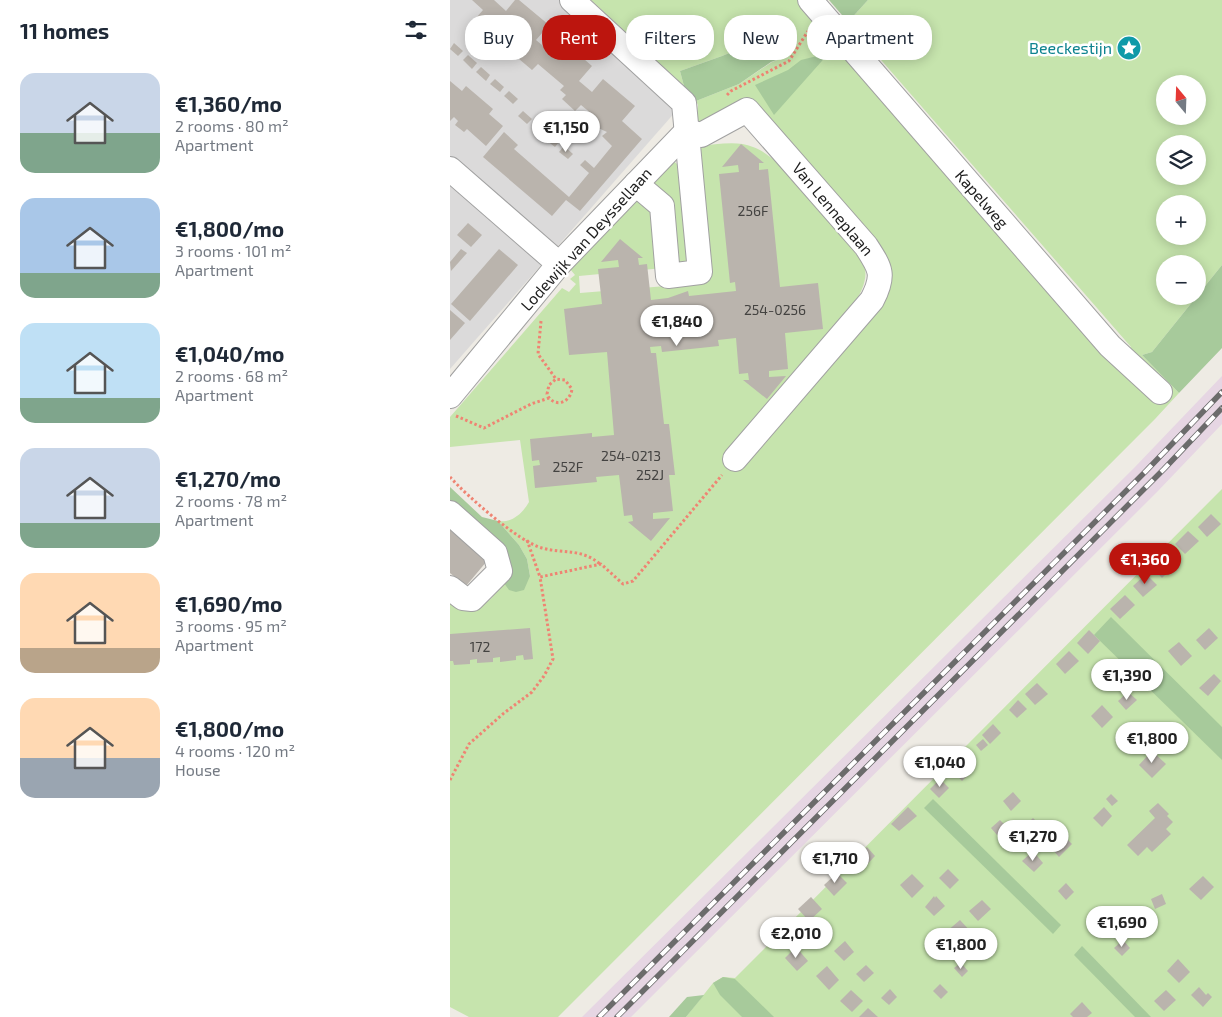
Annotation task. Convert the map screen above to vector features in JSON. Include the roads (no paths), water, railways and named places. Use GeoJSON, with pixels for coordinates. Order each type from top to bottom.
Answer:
{"type":"FeatureCollection","features":[{"type":"Feature","properties":{"kind":"street"},"geometry":{"type":"LineString","coordinates":[[572,0],[684,103],[700,272],[668,276],[662,206],[636,184]]}},
{"type":"Feature","properties":{"kind":"street","name":"Kapelweg"},"geometry":{"type":"LineString","coordinates":[[814,4],[1110,346],[1160,392]]}},
{"type":"Feature","properties":{"kind":"street","name":"Van Lenneplaan"},"geometry":{"type":"LineString","coordinates":[[687,131],[701,135],[747,110],[866,246],[878,263],[880,274],[880,285],[872,300],[735,459]]}},
{"type":"Feature","properties":{"kind":"street","name":"Lodewijk van Deyssellaan"},"geometry":{"type":"LineString","coordinates":[[452,406],[539,288],[559,264],[687,131]]}},
{"type":"Feature","properties":{"kind":"street"},"geometry":{"type":"LineString","coordinates":[[450,169],[559,264]]}},
{"type":"Feature","properties":{"kind":"street"},"geometry":{"type":"LineString","coordinates":[[450,513],[494,553],[500,571],[472,599],[463,598],[450,588]]}},
{"type":"Feature","properties":{"kind":"railway"},"geometry":{"type":"LineString","coordinates":[[599,1017],[1146,471],[1222,392]]}},
{"type":"Feature","properties":{"kind":"railway"},"geometry":{"type":"LineString","coordinates":[[617,1017],[1164,469],[1222,408]]}},
{"type":"Feature","properties":{"kind":"place","name":"Beeckestijn"},"geometry":{"type":"Point","coordinates":[1129,48]}}]}
